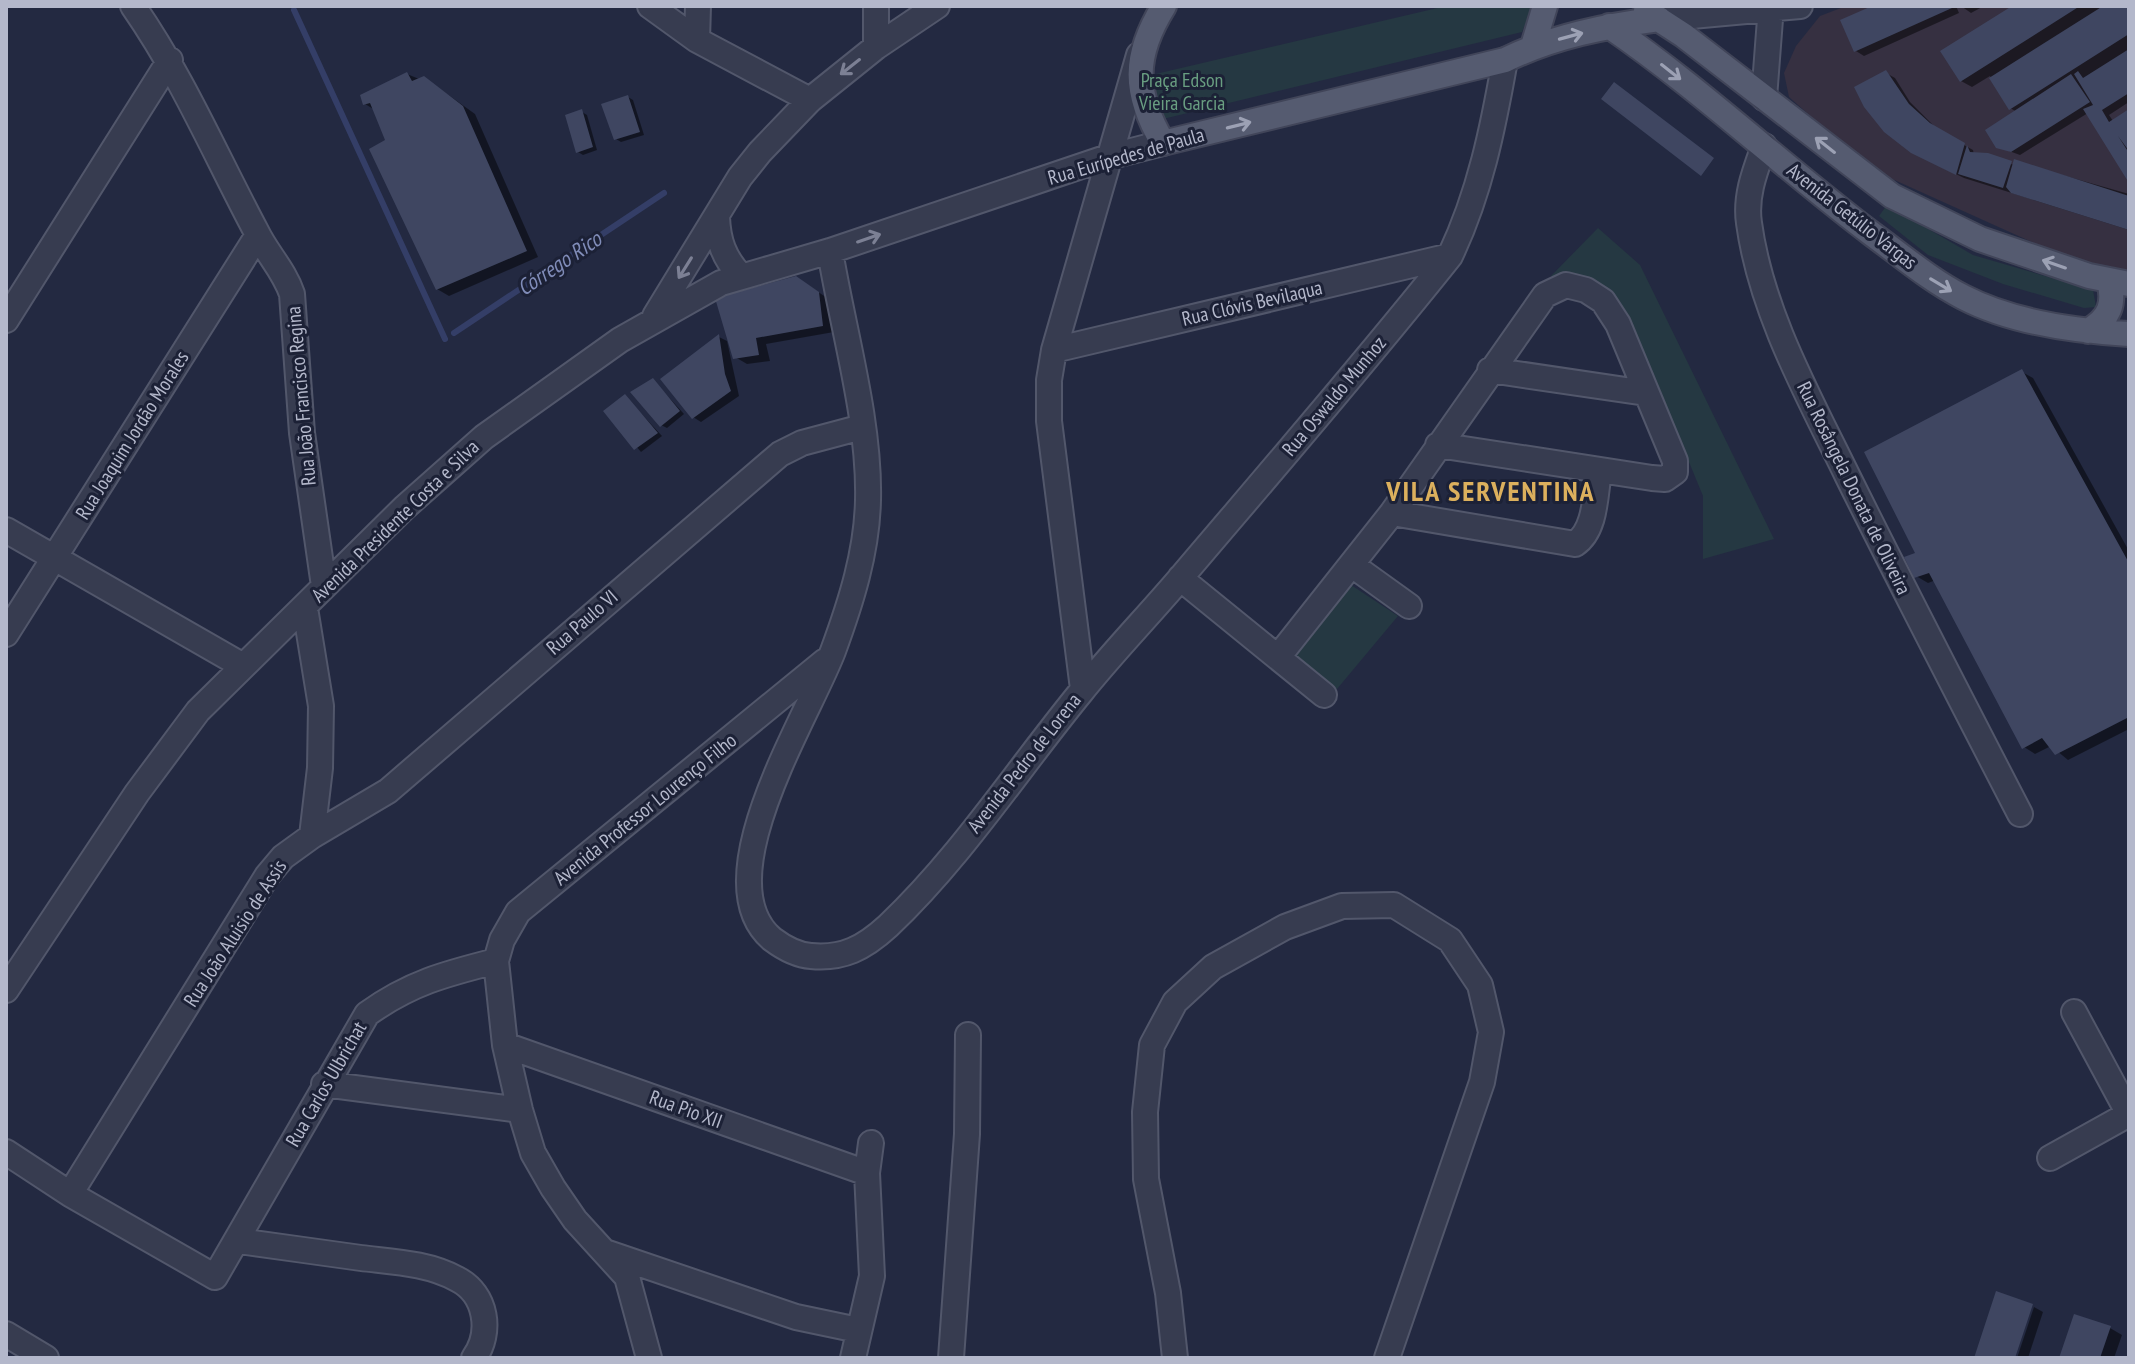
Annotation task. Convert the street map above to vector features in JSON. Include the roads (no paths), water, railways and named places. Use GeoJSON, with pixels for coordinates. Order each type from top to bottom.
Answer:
{"type":"FeatureCollection","features":[{"type":"Feature","properties":{"kind":"main road","name":"Avenida Pedro de Lorena"},"geometry":{"type":"LineString","coordinates":[[1139,55],[1164,6]]}},
{"type":"Feature","properties":{"kind":"main road"},"geometry":{"type":"LineString","coordinates":[[1533,46],[1545,6]]}},
{"type":"Feature","properties":{"kind":"main road","name":"Rua Eurípedes de Paula"},"geometry":{"type":"LineString","coordinates":[[1163,143],[1505,60],[1533,46],[1649,12]]}},
{"type":"Feature","properties":{"kind":"main road","name":"Avenida Getúlio Vargas"},"geometry":{"type":"LineString","coordinates":[[1649,12],[1892,196],[1980,239],[2119,282]]}},
{"type":"Feature","properties":{"kind":"main road","name":"Avenida Getúlio Vargas"},"geometry":{"type":"LineString","coordinates":[[1609,26],[1764,146],[1840,211],[1934,281],[1965,299],[2007,313],[2088,331],[2129,334]]}},
{"type":"Feature","properties":{"kind":"main road"},"geometry":{"type":"LineString","coordinates":[[1139,55],[1145,104],[1163,143]]}},
{"type":"Feature","properties":{"kind":"main road"},"geometry":{"type":"LineString","coordinates":[[2088,331],[2108,316],[2119,282]]}},
{"type":"Feature","properties":{"kind":"street","name":"Rua João Francisco Regina"},"geometry":{"type":"LineString","coordinates":[[133,6],[170,60],[258,235],[285,274],[294,306],[302,433],[324,586]]}},
{"type":"Feature","properties":{"kind":"street"},"geometry":{"type":"LineString","coordinates":[[650,6],[697,40],[810,100]]}},
{"type":"Feature","properties":{"kind":"street"},"geometry":{"type":"LineString","coordinates":[[697,40],[698,6]]}},
{"type":"Feature","properties":{"kind":"street"},"geometry":{"type":"LineString","coordinates":[[876,6],[876,47]]}},
{"type":"Feature","properties":{"kind":"street","name":"Avenida Presidente Costa e Silva"},"geometry":{"type":"LineString","coordinates":[[6,990],[164,754],[198,711],[432,481],[484,437],[653,319],[740,177],[810,100],[876,47],[937,6]]}},
{"type":"Feature","properties":{"kind":"street","name":"Rua Eurípedes de Paula"},"geometry":{"type":"LineString","coordinates":[[1649,12],[1800,6]]}},
{"type":"Feature","properties":{"kind":"street"},"geometry":{"type":"LineString","coordinates":[[1769,53],[1817,6]]}},
{"type":"Feature","properties":{"kind":"street"},"geometry":{"type":"LineString","coordinates":[[1764,98],[1771,8]]}},
{"type":"Feature","properties":{"kind":"street","name":"Avenida Pedro de Lorena"},"geometry":{"type":"LineString","coordinates":[[830,657],[771,791],[748,869],[754,915],[768,935],[803,956],[851,954],[886,928],[937,874],[1083,689],[1049,421],[1049,380],[1054,350],[1139,55]]}},
{"type":"Feature","properties":{"kind":"street"},"geometry":{"type":"LineString","coordinates":[[6,320],[170,60]]}},
{"type":"Feature","properties":{"kind":"street","name":"Rua Oswaldo Munhoz"},"geometry":{"type":"LineString","coordinates":[[1083,689],[1450,256],[1474,201],[1491,141],[1505,60]]}},
{"type":"Feature","properties":{"kind":"street","name":"Rua Eurípedes de Paula"},"geometry":{"type":"LineString","coordinates":[[653,319],[740,275],[830,251],[1108,157],[1163,143]]}},
{"type":"Feature","properties":{"kind":"street","name":"Rua Rosângela Donata de Oliveira"},"geometry":{"type":"LineString","coordinates":[[1764,146],[1750,188],[1748,220],[1774,313],[1814,409],[1887,559],[2020,814]]}},
{"type":"Feature","properties":{"kind":"street"},"geometry":{"type":"LineString","coordinates":[[717,217],[724,254],[740,275]]}},
{"type":"Feature","properties":{"kind":"street","name":"Rua Joaquim Jordão Morales"},"geometry":{"type":"LineString","coordinates":[[6,634],[258,235]]}},
{"type":"Feature","properties":{"kind":"street"},"geometry":{"type":"LineString","coordinates":[[830,251],[862,427],[868,498],[864,543],[851,601],[830,657]]}},
{"type":"Feature","properties":{"kind":"street","name":"Rua Clóvis Bevilaqua"},"geometry":{"type":"LineString","coordinates":[[1054,350],[1450,256]]}},
{"type":"Feature","properties":{"kind":"street"},"geometry":{"type":"LineString","coordinates":[[1278,657],[1392,513],[1438,445],[1490,370],[1545,295],[1566,285],[1586,290],[1603,301],[1618,324],[1675,461],[1675,472],[1665,479],[1438,445]]}},
{"type":"Feature","properties":{"kind":"street"},"geometry":{"type":"LineString","coordinates":[[1490,370],[1646,393]]}},
{"type":"Feature","properties":{"kind":"street","name":"Rua Paulo VI"},"geometry":{"type":"LineString","coordinates":[[312,836],[388,791],[780,454],[802,443],[862,427]]}},
{"type":"Feature","properties":{"kind":"street"},"geometry":{"type":"LineString","coordinates":[[1392,513],[1575,544],[1585,538],[1590,523],[1599,471]]}},
{"type":"Feature","properties":{"kind":"street"},"geometry":{"type":"LineString","coordinates":[[6,530],[243,666]]}},
{"type":"Feature","properties":{"kind":"street"},"geometry":{"type":"LineString","coordinates":[[1352,565],[1409,606]]}},
{"type":"Feature","properties":{"kind":"street"},"geometry":{"type":"LineString","coordinates":[[1180,578],[1324,695]]}},
{"type":"Feature","properties":{"kind":"street"},"geometry":{"type":"LineString","coordinates":[[305,608],[321,706],[320,768],[312,836]]}},
{"type":"Feature","properties":{"kind":"street","name":"Avenida Professor Lourenço Filho"},"geometry":{"type":"LineString","coordinates":[[649,1358],[627,1277],[553,1188],[533,1153],[505,1045],[496,961],[502,940],[518,912],[830,657]]}},
{"type":"Feature","properties":{"kind":"street","name":"Rua João Aluisio de Assis"},"geometry":{"type":"LineString","coordinates":[[70,1194],[267,876],[283,857],[312,836]]}},
{"type":"Feature","properties":{"kind":"street"},"geometry":{"type":"LineString","coordinates":[[1175,1358],[1168,1293],[1146,1179],[1145,1112],[1152,1045],[1175,1002],[1213,967],[1285,927],[1342,906],[1394,905],[1450,940],[1480,985],[1491,1032],[1482,1082],[1387,1358]]}},
{"type":"Feature","properties":{"kind":"street","name":"Rua Carlos Ulbrichat"},"geometry":{"type":"LineString","coordinates":[[70,1194],[215,1277],[239,1241],[324,1084],[367,1014],[396,993],[430,978],[496,961]]}},
{"type":"Feature","properties":{"kind":"street"},"geometry":{"type":"LineString","coordinates":[[2050,1158],[2129,1114],[2074,1012]]}},
{"type":"Feature","properties":{"kind":"street"},"geometry":{"type":"LineString","coordinates":[[951,1358],[967,1134],[968,1035]]}},
{"type":"Feature","properties":{"kind":"street","name":"Rua Pio XII"},"geometry":{"type":"LineString","coordinates":[[505,1045],[867,1173]]}},
{"type":"Feature","properties":{"kind":"street"},"geometry":{"type":"LineString","coordinates":[[324,1084],[520,1110]]}},
{"type":"Feature","properties":{"kind":"street"},"geometry":{"type":"LineString","coordinates":[[853,1358],[872,1276],[867,1173],[871,1143]]}},
{"type":"Feature","properties":{"kind":"street"},"geometry":{"type":"LineString","coordinates":[[6,1152],[70,1194]]}},
{"type":"Feature","properties":{"kind":"street"},"geometry":{"type":"LineString","coordinates":[[239,1241],[420,1265],[460,1280],[476,1294],[484,1314],[484,1337],[474,1358]]}},
{"type":"Feature","properties":{"kind":"street"},"geometry":{"type":"LineString","coordinates":[[606,1253],[796,1317],[858,1330]]}},
{"type":"Feature","properties":{"kind":"street"},"geometry":{"type":"LineString","coordinates":[[6,1334],[46,1358]]}},
{"type":"Feature","properties":{"kind":"waterway"},"geometry":{"type":"LineString","coordinates":[[294,10],[445,339]]}},
{"type":"Feature","properties":{"kind":"waterway","name":"Córrego Rico"},"geometry":{"type":"LineString","coordinates":[[454,333],[664,193]]}},
{"type":"Feature","properties":{"kind":"district","name":"VILA SERVENTINA"},"geometry":{"type":"Point","coordinates":[1491,490]}},
{"type":"Feature","properties":{"kind":"park label","name":"Praça Edson Vieira Garcia"},"geometry":{"type":"Point","coordinates":[1182,92]}}]}
